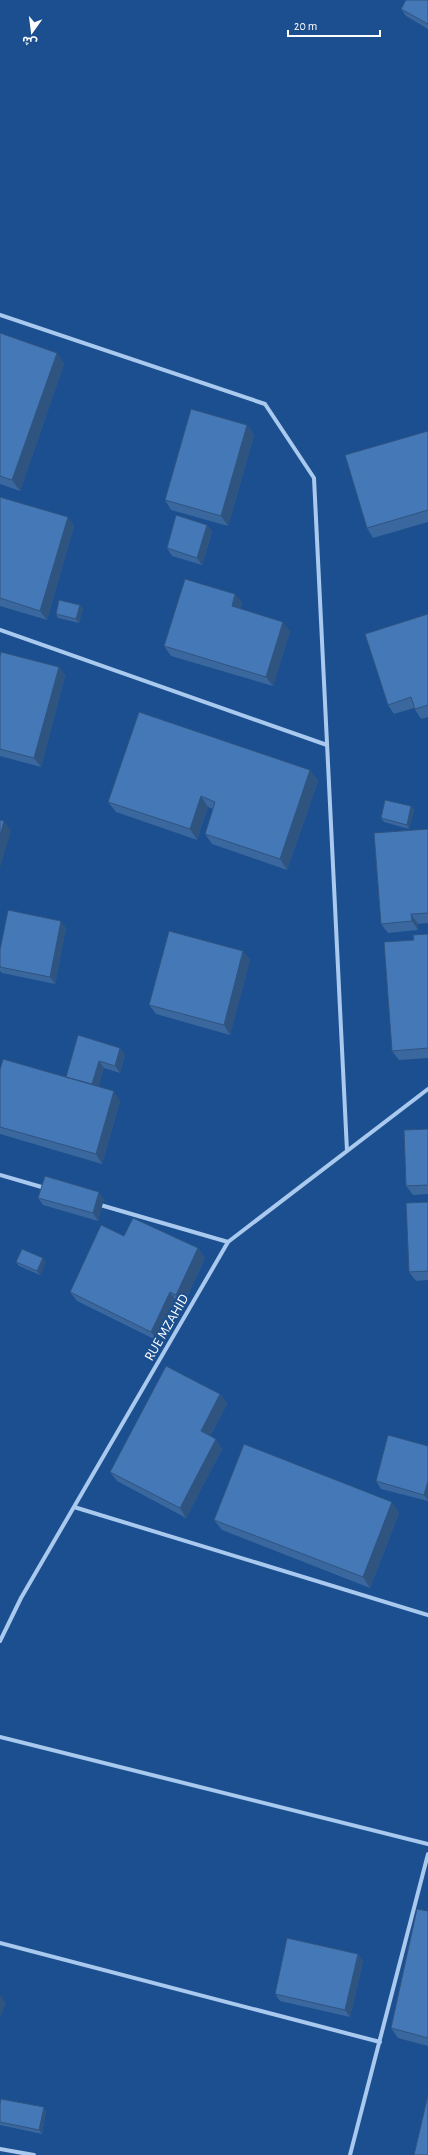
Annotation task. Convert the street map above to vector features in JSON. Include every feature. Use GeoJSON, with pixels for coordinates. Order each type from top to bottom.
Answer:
{"type":"FeatureCollection","features":[{"type":"Feature","properties":{"kind":"street"},"geometry":{"type":"LineString","coordinates":[[0,315],[264,404],[314,478],[347,1151]]}},
{"type":"Feature","properties":{"kind":"street"},"geometry":{"type":"LineString","coordinates":[[0,630],[327,745]]}},
{"type":"Feature","properties":{"kind":"street","name":"RUE MZAHID"},"geometry":{"type":"LineString","coordinates":[[0,1641],[21,1598],[228,1242],[428,1089]]}},
{"type":"Feature","properties":{"kind":"street"},"geometry":{"type":"LineString","coordinates":[[0,1175],[53,1191]]}},
{"type":"Feature","properties":{"kind":"street"},"geometry":{"type":"LineString","coordinates":[[91,1202],[228,1242]]}},
{"type":"Feature","properties":{"kind":"street"},"geometry":{"type":"LineString","coordinates":[[74,1507],[428,1615]]}},
{"type":"Feature","properties":{"kind":"street"},"geometry":{"type":"LineString","coordinates":[[0,1737],[428,1844]]}},
{"type":"Feature","properties":{"kind":"street"},"geometry":{"type":"LineString","coordinates":[[350,2155],[428,1854]]}},
{"type":"Feature","properties":{"kind":"street"},"geometry":{"type":"LineString","coordinates":[[0,1943],[380,2042]]}},
{"type":"Feature","properties":{"kind":"street"},"geometry":{"type":"LineString","coordinates":[[0,2149],[34,2155]]}},
{"type":"Feature","properties":{"kind":"building"},"geometry":{"type":"Polygon","coordinates":[[[406,0],[428,0],[428,24],[401,9],[406,0]]]}},
{"type":"Feature","properties":{"kind":"building"},"geometry":{"type":"Polygon","coordinates":[[[0,333],[57,353],[12,480],[0,476],[0,333]]]}},
{"type":"Feature","properties":{"kind":"building"},"geometry":{"type":"Polygon","coordinates":[[[191,409],[247,425],[221,516],[165,500],[191,409]]]}},
{"type":"Feature","properties":{"kind":"building"},"geometry":{"type":"Polygon","coordinates":[[[428,431],[428,510],[367,528],[345,455],[428,431]]]}},
{"type":"Feature","properties":{"kind":"building"},"geometry":{"type":"Polygon","coordinates":[[[0,497],[68,517],[40,611],[0,598],[0,497]]]}},
{"type":"Feature","properties":{"kind":"building"},"geometry":{"type":"Polygon","coordinates":[[[176,515],[207,525],[197,558],[167,548],[176,515]]]}},
{"type":"Feature","properties":{"kind":"building"},"geometry":{"type":"Polygon","coordinates":[[[185,579],[235,594],[232,606],[283,622],[266,677],[164,646],[185,579]]]}},
{"type":"Feature","properties":{"kind":"building"},"geometry":{"type":"Polygon","coordinates":[[[59,600],[80,605],[76,619],[56,614],[59,600]]]}},
{"type":"Feature","properties":{"kind":"building"},"geometry":{"type":"Polygon","coordinates":[[[428,614],[428,705],[415,709],[411,697],[388,705],[365,634],[428,614]]]}},
{"type":"Feature","properties":{"kind":"building"},"geometry":{"type":"Polygon","coordinates":[[[1,652],[59,667],[34,758],[0,749],[1,652]]]}},
{"type":"Feature","properties":{"kind":"building"},"geometry":{"type":"Polygon","coordinates":[[[139,712],[310,770],[280,859],[205,834],[215,802],[201,796],[190,829],[108,802],[139,712]]]}},
{"type":"Feature","properties":{"kind":"building"},"geometry":{"type":"Polygon","coordinates":[[[385,800],[411,806],[407,825],[381,818],[385,800]]]}},
{"type":"Feature","properties":{"kind":"building"},"geometry":{"type":"Polygon","coordinates":[[[0,820],[4,821],[0,836],[0,820]]]}},
{"type":"Feature","properties":{"kind":"building"},"geometry":{"type":"Polygon","coordinates":[[[428,829],[428,913],[411,914],[412,921],[381,924],[374,833],[428,829]]]}},
{"type":"Feature","properties":{"kind":"building"},"geometry":{"type":"Polygon","coordinates":[[[8,910],[61,921],[50,977],[0,967],[0,950],[8,910]]]}},
{"type":"Feature","properties":{"kind":"building"},"geometry":{"type":"Polygon","coordinates":[[[169,931],[243,951],[224,1025],[149,1005],[169,931]]]}},
{"type":"Feature","properties":{"kind":"building"},"geometry":{"type":"Polygon","coordinates":[[[428,934],[428,1048],[392,1051],[384,942],[414,940],[413,935],[428,934]]]}},
{"type":"Feature","properties":{"kind":"building"},"geometry":{"type":"Polygon","coordinates":[[[78,1035],[120,1048],[115,1066],[99,1061],[92,1084],[66,1077],[78,1035]]]}},
{"type":"Feature","properties":{"kind":"building"},"geometry":{"type":"Polygon","coordinates":[[[3,1059],[114,1091],[96,1154],[0,1127],[0,1070],[3,1059]]]}},
{"type":"Feature","properties":{"kind":"building"},"geometry":{"type":"Polygon","coordinates":[[[428,1129],[428,1185],[406,1186],[404,1130],[428,1129]]]}},
{"type":"Feature","properties":{"kind":"building"},"geometry":{"type":"Polygon","coordinates":[[[45,1176],[99,1192],[93,1213],[38,1198],[45,1176]]]}},
{"type":"Feature","properties":{"kind":"building"},"geometry":{"type":"Polygon","coordinates":[[[428,1202],[428,1271],[409,1272],[406,1203],[428,1202]]]}},
{"type":"Feature","properties":{"kind":"building"},"geometry":{"type":"Polygon","coordinates":[[[133,1218],[198,1248],[176,1295],[170,1292],[151,1332],[70,1292],[101,1225],[124,1236],[133,1218]]]}},
{"type":"Feature","properties":{"kind":"building"},"geometry":{"type":"Polygon","coordinates":[[[22,1249],[43,1258],[37,1271],[16,1262],[22,1249]]]}},
{"type":"Feature","properties":{"kind":"building"},"geometry":{"type":"Polygon","coordinates":[[[166,1366],[220,1394],[201,1431],[216,1439],[180,1508],[110,1472],[166,1366]]]}},
{"type":"Feature","properties":{"kind":"building"},"geometry":{"type":"Polygon","coordinates":[[[388,1435],[428,1446],[428,1481],[424,1495],[376,1481],[388,1435]]]}},
{"type":"Feature","properties":{"kind":"building"},"geometry":{"type":"Polygon","coordinates":[[[244,1444],[392,1502],[363,1577],[214,1520],[244,1444]]]}},
{"type":"Feature","properties":{"kind":"building"},"geometry":{"type":"Polygon","coordinates":[[[417,1909],[428,1911],[428,2038],[391,2028],[417,1909]]]}},
{"type":"Feature","properties":{"kind":"building"},"geometry":{"type":"Polygon","coordinates":[[[287,1938],[358,1954],[345,2010],[275,1994],[287,1938]]]}},
{"type":"Feature","properties":{"kind":"building"},"geometry":{"type":"Polygon","coordinates":[[[428,2095],[428,2155],[414,2155],[428,2095]]]}},
{"type":"Feature","properties":{"kind":"building"},"geometry":{"type":"Polygon","coordinates":[[[1,2099],[44,2107],[39,2130],[0,2122],[1,2099]]]}}]}
